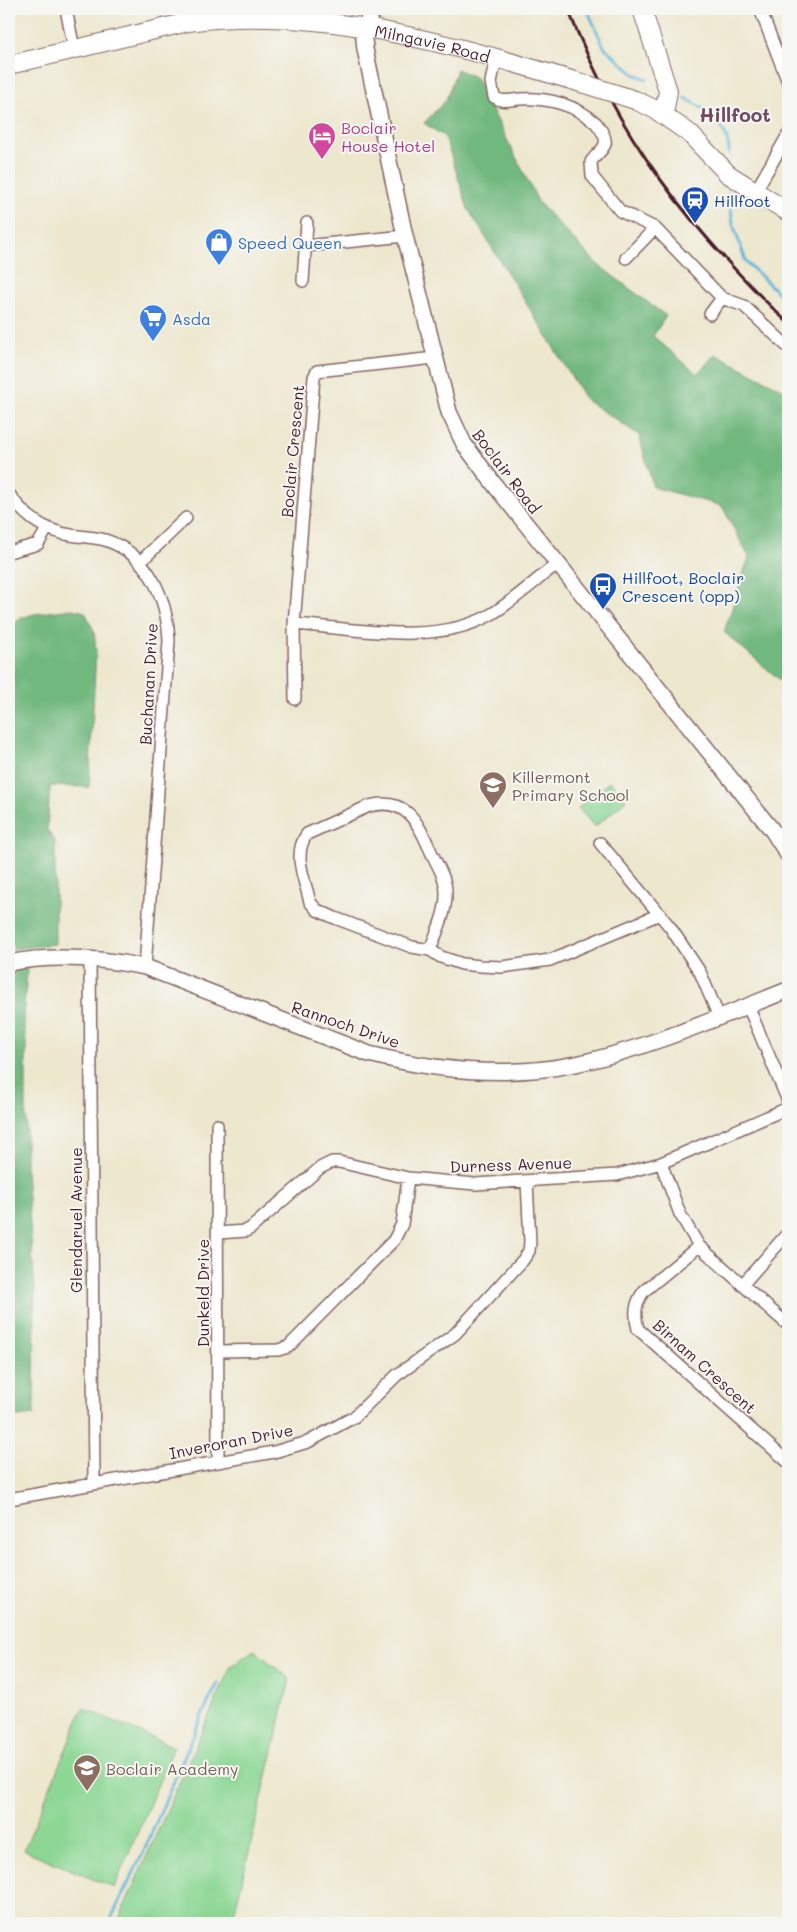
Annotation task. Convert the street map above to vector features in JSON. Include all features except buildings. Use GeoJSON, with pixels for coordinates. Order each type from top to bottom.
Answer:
{"type":"FeatureCollection","features":[{"type":"Feature","properties":{"kind":"main road"},"geometry":{"type":"LineString","coordinates":[[363,29],[374,9]]}},
{"type":"Feature","properties":{"kind":"main road"},"geometry":{"type":"LineString","coordinates":[[642,9],[668,91],[664,115]]}},
{"type":"Feature","properties":{"kind":"main road","name":"Milngavie Road"},"geometry":{"type":"LineString","coordinates":[[9,65],[204,14],[268,17],[363,29],[442,43],[640,102],[664,115],[689,133],[728,174],[788,212]]}},
{"type":"Feature","properties":{"kind":"main road","name":"Boclair Road"},"geometry":{"type":"LineString","coordinates":[[363,29],[406,236],[449,412],[458,434],[497,488],[772,830],[788,854]]}},
{"type":"Feature","properties":{"kind":"main road"},"geometry":{"type":"LineString","coordinates":[[640,102],[657,88],[661,73]]}},
{"type":"Feature","properties":{"kind":"main road","name":"Rannoch Drive"},"geometry":{"type":"LineString","coordinates":[[9,963],[52,957],[90,958],[145,967],[369,1054],[404,1063],[461,1070],[525,1070],[575,1064],[630,1050],[788,990]]}},
{"type":"Feature","properties":{"kind":"street"},"geometry":{"type":"LineString","coordinates":[[66,9],[74,49]]}},
{"type":"Feature","properties":{"kind":"street"},"geometry":{"type":"LineString","coordinates":[[760,9],[788,82]]}},
{"type":"Feature","properties":{"kind":"street"},"geometry":{"type":"LineString","coordinates":[[496,58],[491,82],[494,97],[501,102],[540,99],[569,106],[585,113],[599,126],[605,138],[605,145],[591,162],[592,176],[620,211],[655,228],[722,298],[744,306],[788,347]]}},
{"type":"Feature","properties":{"kind":"street"},"geometry":{"type":"LineString","coordinates":[[755,192],[788,136]]}},
{"type":"Feature","properties":{"kind":"street"},"geometry":{"type":"LineString","coordinates":[[303,281],[308,223]]}},
{"type":"Feature","properties":{"kind":"street"},"geometry":{"type":"LineString","coordinates":[[626,258],[655,228]]}},
{"type":"Feature","properties":{"kind":"street"},"geometry":{"type":"LineString","coordinates":[[305,246],[406,236]]}},
{"type":"Feature","properties":{"kind":"street"},"geometry":{"type":"LineString","coordinates":[[710,314],[722,298]]}},
{"type":"Feature","properties":{"kind":"street","name":"Boclair Crescent"},"geometry":{"type":"LineString","coordinates":[[294,699],[294,624],[314,377],[317,371],[435,358]]}},
{"type":"Feature","properties":{"kind":"street","name":"Buchanan Drive"},"geometry":{"type":"LineString","coordinates":[[9,494],[22,510],[48,529],[104,540],[128,552],[140,562],[156,585],[164,602],[169,641],[145,967]]}},
{"type":"Feature","properties":{"kind":"street"},"geometry":{"type":"LineString","coordinates":[[140,562],[186,518]]}},
{"type":"Feature","properties":{"kind":"street"},"geometry":{"type":"LineString","coordinates":[[9,552],[38,544],[48,529]]}},
{"type":"Feature","properties":{"kind":"street"},"geometry":{"type":"LineString","coordinates":[[294,624],[420,634],[447,631],[463,627],[492,614],[558,563]]}},
{"type":"Feature","properties":{"kind":"street"},"geometry":{"type":"LineString","coordinates":[[430,950],[444,909],[445,884],[418,825],[411,815],[402,808],[380,803],[369,806],[307,834],[302,840],[299,854],[310,902],[313,907],[335,918],[395,941],[430,950],[440,957],[462,964],[502,967],[535,964],[566,955],[660,914]]}},
{"type":"Feature","properties":{"kind":"street"},"geometry":{"type":"LineString","coordinates":[[600,843],[660,914],[700,972],[719,1017]]}},
{"type":"Feature","properties":{"kind":"street","name":"Glendaruel Avenue"},"geometry":{"type":"LineString","coordinates":[[90,958],[94,1482]]}},
{"type":"Feature","properties":{"kind":"street"},"geometry":{"type":"LineString","coordinates":[[748,1006],[788,1101]]}},
{"type":"Feature","properties":{"kind":"street","name":"Durness Avenue"},"geometry":{"type":"LineString","coordinates":[[218,1233],[251,1228],[320,1168],[332,1162],[408,1178],[476,1184],[617,1175],[661,1163],[788,1108]]}},
{"type":"Feature","properties":{"kind":"street","name":"Dunkeld Drive"},"geometry":{"type":"LineString","coordinates":[[216,1125],[219,1351],[218,1460]]}},
{"type":"Feature","properties":{"kind":"street"},"geometry":{"type":"LineString","coordinates":[[661,1163],[680,1214],[699,1246],[788,1324]]}},
{"type":"Feature","properties":{"kind":"street"},"geometry":{"type":"LineString","coordinates":[[219,1351],[278,1350],[288,1347],[394,1240],[402,1224],[408,1178]]}},
{"type":"Feature","properties":{"kind":"street","name":"Inveroran Drive"},"geometry":{"type":"LineString","coordinates":[[9,1498],[292,1448],[331,1431],[354,1417],[397,1375],[455,1334],[517,1267],[529,1251],[527,1182]]}},
{"type":"Feature","properties":{"kind":"street"},"geometry":{"type":"LineString","coordinates":[[742,1285],[788,1234]]}},
{"type":"Feature","properties":{"kind":"street","name":"Birnam Crescent"},"geometry":{"type":"LineString","coordinates":[[699,1246],[644,1291],[638,1299],[635,1311],[638,1329],[788,1462]]}},
{"type":"Feature","properties":{"kind":"green space"},"geometry":{"type":"Polygon","coordinates":[[[457,69],[476,78],[539,203],[597,264],[666,316],[653,336],[697,374],[715,354],[788,392],[788,687],[724,632],[749,557],[722,506],[653,487],[639,435],[586,400],[468,209],[445,137],[424,123],[446,100],[457,69]]]}},
{"type":"Feature","properties":{"kind":"green space"},"geometry":{"type":"Polygon","coordinates":[[[72,609],[85,612],[94,631],[96,650],[89,787],[50,786],[47,830],[55,841],[55,944],[13,949],[9,931],[9,661],[12,630],[18,619],[34,614],[72,609]]]}},
{"type":"Feature","properties":{"kind":"green space"},"geometry":{"type":"Polygon","coordinates":[[[610,781],[626,800],[595,827],[578,808],[610,781]]]}},
{"type":"Feature","properties":{"kind":"green space"},"geometry":{"type":"Polygon","coordinates":[[[28,965],[23,1017],[26,1043],[26,1171],[35,1291],[34,1415],[9,1418],[9,967],[28,965]]]}},
{"type":"Feature","properties":{"kind":"green space"},"geometry":{"type":"Polygon","coordinates":[[[254,1650],[290,1679],[232,1923],[117,1923],[231,1666],[254,1650]]]}},
{"type":"Feature","properties":{"kind":"green space"},"geometry":{"type":"Polygon","coordinates":[[[83,1708],[174,1747],[114,1888],[24,1850],[83,1708]]]}},
{"type":"Feature","properties":{"kind":"waterway"},"geometry":{"type":"LineString","coordinates":[[587,9],[604,47],[634,74],[647,79]]}},
{"type":"Feature","properties":{"kind":"waterway"},"geometry":{"type":"LineString","coordinates":[[685,98],[709,113],[721,126],[728,143],[729,153]]}},
{"type":"Feature","properties":{"kind":"waterway"},"geometry":{"type":"LineString","coordinates":[[729,194],[733,224],[746,262],[788,302]]}},
{"type":"Feature","properties":{"kind":"waterway"},"geometry":{"type":"LineString","coordinates":[[109,1923],[144,1851],[203,1713],[218,1683]]}},
{"type":"Feature","properties":{"kind":"railway"},"geometry":{"type":"LineString","coordinates":[[568,9],[610,99],[660,179],[719,252],[788,323]]}},
{"type":"Feature","properties":{"kind":"place","name":"Boclair House Hotel"},"geometry":{"type":"Point","coordinates":[322,160]}},
{"type":"Feature","properties":{"kind":"place","name":"Hillfoot"},"geometry":{"type":"Point","coordinates":[695,224]}},
{"type":"Feature","properties":{"kind":"place","name":"Speed Queen"},"geometry":{"type":"Point","coordinates":[219,266]}},
{"type":"Feature","properties":{"kind":"place","name":"Asda"},"geometry":{"type":"Point","coordinates":[153,342]}},
{"type":"Feature","properties":{"kind":"place","name":"Hillfoot, Boclair Crescent (opp)"},"geometry":{"type":"Point","coordinates":[603,610]}},
{"type":"Feature","properties":{"kind":"place","name":"Killermont Primary School"},"geometry":{"type":"Point","coordinates":[493,809]}},
{"type":"Feature","properties":{"kind":"place","name":"Boclair Academy"},"geometry":{"type":"Point","coordinates":[87,1792]}},
{"type":"Feature","properties":{"kind":"district","name":"Hillfoot"},"geometry":{"type":"Point","coordinates":[735,114]}}]}
